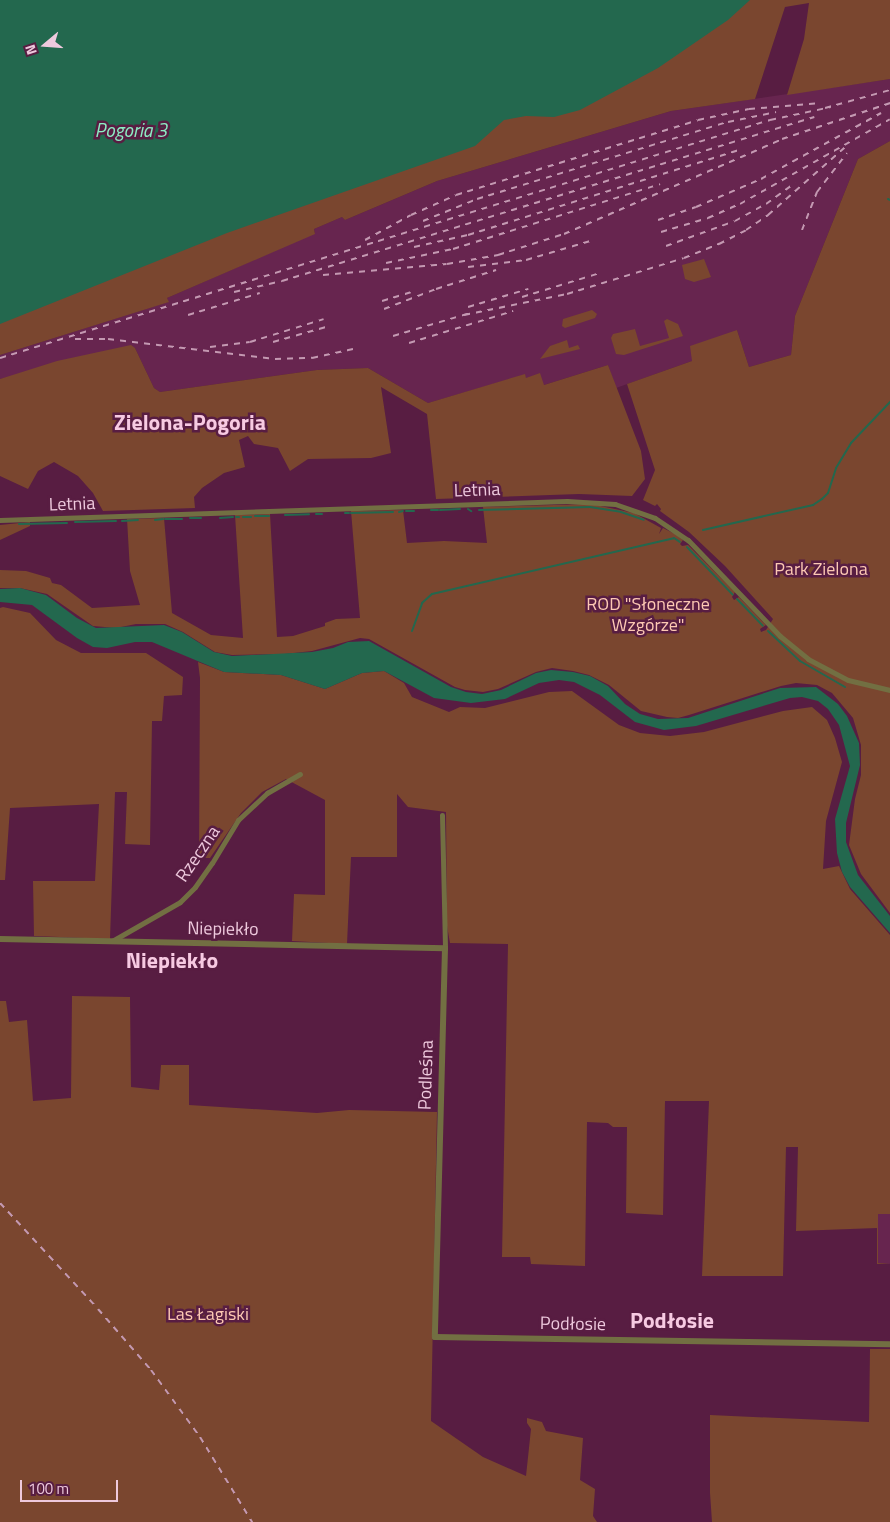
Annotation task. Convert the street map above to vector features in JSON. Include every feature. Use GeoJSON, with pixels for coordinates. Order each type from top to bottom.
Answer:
{"type":"FeatureCollection","features":[{"type":"Feature","properties":{"kind":"street","name":"Letnia"},"geometry":{"type":"LineString","coordinates":[[0,520],[567,501],[614,504],[655,518],[688,540],[780,636],[808,660],[848,680],[890,690]]}},
{"type":"Feature","properties":{"kind":"street","name":"Rzeczna"},"geometry":{"type":"LineString","coordinates":[[112,942],[180,902],[205,874],[238,820],[268,792],[300,774]]}},
{"type":"Feature","properties":{"kind":"street","name":"Podleśna"},"geometry":{"type":"LineString","coordinates":[[435,1337],[445,948],[442,815]]}},
{"type":"Feature","properties":{"kind":"street","name":"Niepiekło"},"geometry":{"type":"LineString","coordinates":[[0,939],[445,948]]}},
{"type":"Feature","properties":{"kind":"street","name":"Podłosie"},"geometry":{"type":"LineString","coordinates":[[435,1337],[890,1344]]}},
{"type":"Feature","properties":{"kind":"shaded area"},"geometry":{"type":"Polygon","coordinates":[[[890,79],[890,141],[858,159],[795,316],[791,355],[749,367],[737,330],[692,361],[616,388],[608,365],[544,385],[526,378],[524,375],[428,403],[368,368],[317,370],[160,392],[154,388],[135,348],[0,379],[0,355],[168,302],[167,298],[315,233],[314,229],[342,217],[345,220],[437,181],[671,111],[890,79]]]}},
{"type":"Feature","properties":{"kind":"shaded area"},"geometry":{"type":"Polygon","coordinates":[[[878,1214],[890,1214],[890,1264],[878,1263],[878,1214]]]}},
{"type":"Feature","properties":{"kind":"green space","name":"Pogoria 3"},"geometry":{"type":"Polygon","coordinates":[[[0,0],[890,0],[890,79],[787,95],[804,39],[809,3],[785,7],[755,99],[671,111],[437,181],[345,220],[342,217],[314,229],[315,234],[167,298],[169,302],[0,355],[0,0]]]}},
{"type":"Feature","properties":{"kind":"green space"},"geometry":{"type":"Polygon","coordinates":[[[890,141],[890,913],[861,874],[849,845],[855,799],[861,775],[861,745],[853,718],[832,693],[817,685],[796,683],[781,686],[678,718],[667,717],[641,711],[609,685],[589,675],[573,671],[552,668],[536,672],[498,689],[483,692],[465,690],[455,687],[369,639],[360,638],[312,651],[285,654],[232,655],[215,652],[183,632],[165,624],[136,624],[116,628],[93,626],[47,594],[20,588],[0,588],[0,570],[26,571],[50,578],[52,583],[61,585],[92,608],[140,605],[130,571],[127,519],[164,518],[172,613],[211,635],[243,638],[235,515],[270,514],[277,637],[293,636],[325,626],[325,623],[336,619],[360,618],[351,511],[403,510],[407,543],[444,541],[487,543],[483,507],[591,504],[634,513],[661,528],[659,534],[663,528],[675,534],[683,540],[680,544],[682,546],[688,545],[735,592],[732,597],[734,600],[739,597],[766,625],[760,629],[761,632],[766,630],[773,619],[725,566],[689,532],[660,511],[661,509],[657,504],[655,506],[643,500],[655,470],[627,384],[692,361],[690,346],[737,330],[749,367],[791,355],[795,316],[858,159],[890,141]]]}},
{"type":"Feature","properties":{"kind":"green space"},"geometry":{"type":"Polygon","coordinates":[[[704,259],[711,277],[694,282],[685,279],[682,265],[704,259]]]}},
{"type":"Feature","properties":{"kind":"green space"},"geometry":{"type":"Polygon","coordinates":[[[592,310],[597,314],[595,318],[565,328],[562,326],[563,319],[592,310]]]}},
{"type":"Feature","properties":{"kind":"green space"},"geometry":{"type":"Polygon","coordinates":[[[667,319],[678,324],[683,336],[624,355],[616,354],[611,338],[613,334],[635,329],[640,346],[669,338],[664,321],[667,319]]]}},
{"type":"Feature","properties":{"kind":"green space"},"geometry":{"type":"Polygon","coordinates":[[[567,340],[569,348],[578,345],[580,349],[540,359],[550,346],[567,340]]]}},
{"type":"Feature","properties":{"kind":"green space"},"geometry":{"type":"Polygon","coordinates":[[[131,345],[135,348],[154,388],[160,392],[317,370],[368,368],[428,403],[525,374],[526,378],[540,373],[544,385],[608,365],[641,451],[645,479],[632,496],[579,494],[436,499],[427,414],[381,387],[391,453],[371,458],[308,459],[290,471],[278,448],[254,444],[248,436],[239,440],[245,467],[224,473],[202,488],[194,497],[195,508],[103,511],[93,493],[78,476],[54,462],[38,471],[28,489],[0,476],[0,379],[57,361],[131,345]]]}},
{"type":"Feature","properties":{"kind":"green space"},"geometry":{"type":"Polygon","coordinates":[[[30,522],[30,526],[0,540],[0,525],[30,522]]]}},
{"type":"Feature","properties":{"kind":"green space"},"geometry":{"type":"Polygon","coordinates":[[[0,608],[30,613],[56,640],[81,653],[146,653],[183,677],[182,695],[164,696],[162,721],[152,721],[150,845],[125,844],[127,792],[115,792],[110,939],[34,936],[33,881],[95,881],[99,804],[10,808],[5,880],[0,880],[0,608]]]}},
{"type":"Feature","properties":{"kind":"green space"},"geometry":{"type":"Polygon","coordinates":[[[198,662],[224,672],[281,675],[325,689],[362,673],[384,671],[404,683],[412,697],[449,712],[460,707],[485,708],[549,692],[572,691],[619,725],[640,733],[670,736],[704,732],[783,711],[812,707],[827,720],[842,762],[826,821],[823,869],[839,866],[850,889],[890,935],[890,1214],[878,1214],[878,1263],[890,1264],[877,1264],[877,1228],[796,1231],[798,1147],[786,1147],[783,1276],[702,1276],[709,1101],[665,1101],[663,1215],[626,1213],[627,1127],[613,1127],[608,1123],[587,1122],[585,1266],[531,1264],[530,1257],[502,1257],[508,944],[450,943],[447,926],[446,812],[408,807],[397,794],[397,857],[351,857],[347,944],[292,941],[294,894],[325,895],[325,800],[286,779],[262,792],[241,813],[210,858],[199,858],[200,678],[198,662]]]}},
{"type":"Feature","properties":{"kind":"green space","name":"Las Łagiski"},"geometry":{"type":"Polygon","coordinates":[[[72,996],[130,997],[131,1087],[159,1090],[161,1065],[189,1065],[189,1105],[317,1113],[349,1110],[437,1112],[431,1421],[483,1457],[526,1476],[531,1429],[527,1423],[527,1418],[542,1422],[546,1431],[583,1438],[580,1480],[595,1489],[593,1516],[597,1522],[0,1522],[0,1001],[6,1001],[9,1022],[27,1020],[33,1101],[71,1098],[72,996]]]}},
{"type":"Feature","properties":{"kind":"green space"},"geometry":{"type":"Polygon","coordinates":[[[870,1349],[890,1349],[890,1522],[712,1522],[710,1415],[869,1422],[870,1349]]]}},
{"type":"Feature","properties":{"kind":"water","name":"Pogoria 3"},"geometry":{"type":"Polygon","coordinates":[[[0,0],[750,0],[728,20],[658,68],[580,110],[554,117],[526,116],[504,120],[475,146],[227,233],[0,324],[0,0]]]}},
{"type":"Feature","properties":{"kind":"water"},"geometry":{"type":"Polygon","coordinates":[[[20,588],[46,595],[77,618],[96,628],[164,625],[182,632],[214,652],[232,656],[312,652],[333,648],[348,642],[369,641],[451,687],[466,692],[482,694],[501,690],[536,673],[551,670],[573,672],[590,676],[608,686],[625,704],[640,714],[658,719],[688,718],[780,688],[816,687],[838,704],[847,716],[859,743],[860,765],[846,823],[846,842],[858,875],[890,916],[890,933],[850,887],[842,872],[837,853],[835,819],[850,766],[839,725],[828,709],[818,701],[802,697],[790,698],[696,726],[664,730],[635,722],[600,695],[574,682],[559,680],[539,683],[505,699],[471,703],[434,698],[384,671],[362,673],[325,689],[281,675],[224,672],[152,642],[135,642],[107,648],[93,647],[77,638],[32,605],[0,602],[0,589],[20,588]]]}},
{"type":"Feature","properties":{"kind":"waterway"},"geometry":{"type":"LineString","coordinates":[[703,530],[813,505],[822,499],[828,493],[836,468],[851,443],[890,402]]}},
{"type":"Feature","properties":{"kind":"waterway"},"geometry":{"type":"LineString","coordinates":[[479,510],[590,507],[621,512],[644,520]]}},
{"type":"Feature","properties":{"kind":"waterway"},"geometry":{"type":"LineString","coordinates":[[440,510],[460,509]]}},
{"type":"Feature","properties":{"kind":"waterway"},"geometry":{"type":"LineString","coordinates":[[431,510],[438,510]]}},
{"type":"Feature","properties":{"kind":"waterway"},"geometry":{"type":"LineString","coordinates":[[399,512],[403,511]]}},
{"type":"Feature","properties":{"kind":"waterway"},"geometry":{"type":"LineString","coordinates":[[406,511],[414,511]]}},
{"type":"Feature","properties":{"kind":"waterway"},"geometry":{"type":"LineString","coordinates":[[351,513],[393,512]]}},
{"type":"Feature","properties":{"kind":"waterway"},"geometry":{"type":"LineString","coordinates":[[285,515],[309,514]]}},
{"type":"Feature","properties":{"kind":"waterway"},"geometry":{"type":"LineString","coordinates":[[316,514],[322,514]]}},
{"type":"Feature","properties":{"kind":"waterway"},"geometry":{"type":"LineString","coordinates":[[255,516],[269,516]]}},
{"type":"Feature","properties":{"kind":"waterway"},"geometry":{"type":"LineString","coordinates":[[220,518],[233,517]]}},
{"type":"Feature","properties":{"kind":"waterway"},"geometry":{"type":"LineString","coordinates":[[243,517],[251,517]]}},
{"type":"Feature","properties":{"kind":"waterway"},"geometry":{"type":"LineString","coordinates":[[190,518],[201,518]]}},
{"type":"Feature","properties":{"kind":"waterway"},"geometry":{"type":"LineString","coordinates":[[155,520],[163,519]]}},
{"type":"Feature","properties":{"kind":"waterway"},"geometry":{"type":"LineString","coordinates":[[165,519],[182,519]]}},
{"type":"Feature","properties":{"kind":"waterway"},"geometry":{"type":"LineString","coordinates":[[122,521],[138,520]]}},
{"type":"Feature","properties":{"kind":"waterway"},"geometry":{"type":"LineString","coordinates":[[75,522],[116,521]]}},
{"type":"Feature","properties":{"kind":"waterway"},"geometry":{"type":"LineString","coordinates":[[19,524],[67,523]]}},
{"type":"Feature","properties":{"kind":"waterway"},"geometry":{"type":"LineString","coordinates":[[412,631],[422,603],[432,594],[674,538],[680,542]]}},
{"type":"Feature","properties":{"kind":"waterway"},"geometry":{"type":"LineString","coordinates":[[687,547],[733,595]]}},
{"type":"Feature","properties":{"kind":"waterway"},"geometry":{"type":"LineString","coordinates":[[737,599],[763,626]]}},
{"type":"Feature","properties":{"kind":"waterway"},"geometry":{"type":"LineString","coordinates":[[768,631],[800,661],[845,687]]}},
{"type":"Feature","properties":{"kind":"railway"},"geometry":{"type":"LineString","coordinates":[[825,108],[890,90]]}},
{"type":"Feature","properties":{"kind":"railway"},"geometry":{"type":"LineString","coordinates":[[365,240],[411,215],[456,195],[698,120],[749,109],[821,103]]}},
{"type":"Feature","properties":{"kind":"railway"},"geometry":{"type":"LineString","coordinates":[[323,275],[447,264],[498,255],[564,234],[782,139],[890,103]]}},
{"type":"Feature","properties":{"kind":"railway"},"geometry":{"type":"LineString","coordinates":[[0,358],[770,120],[831,107]]}},
{"type":"Feature","properties":{"kind":"railway"},"geometry":{"type":"LineString","coordinates":[[423,221],[477,199],[728,122],[776,112]]}},
{"type":"Feature","properties":{"kind":"railway"},"geometry":{"type":"LineString","coordinates":[[658,220],[696,207],[761,179],[881,113]]}},
{"type":"Feature","properties":{"kind":"railway"},"geometry":{"type":"LineString","coordinates":[[234,292],[282,281],[814,117]]}},
{"type":"Feature","properties":{"kind":"railway"},"geometry":{"type":"LineString","coordinates":[[661,232],[708,218],[740,204],[890,119]]}},
{"type":"Feature","properties":{"kind":"railway"},"geometry":{"type":"LineString","coordinates":[[464,315],[567,294],[684,258],[719,244],[746,230],[768,215],[845,147]]}},
{"type":"Feature","properties":{"kind":"railway"},"geometry":{"type":"LineString","coordinates":[[414,247],[468,235],[739,150]]}},
{"type":"Feature","properties":{"kind":"railway"},"geometry":{"type":"LineString","coordinates":[[802,230],[817,192],[847,153]]}},
{"type":"Feature","properties":{"kind":"railway"},"geometry":{"type":"LineString","coordinates":[[666,246],[735,221],[766,204],[795,183]]}},
{"type":"Feature","properties":{"kind":"railway"},"geometry":{"type":"LineString","coordinates":[[386,263],[453,249],[660,184]]}},
{"type":"Feature","properties":{"kind":"railway"},"geometry":{"type":"LineString","coordinates":[[468,267],[526,260],[590,241]]}},
{"type":"Feature","properties":{"kind":"railway"},"geometry":{"type":"LineString","coordinates":[[384,309],[436,289],[496,270]]}},
{"type":"Feature","properties":{"kind":"railway"},"geometry":{"type":"LineString","coordinates":[[522,297],[600,273]]}},
{"type":"Feature","properties":{"kind":"railway"},"geometry":{"type":"LineString","coordinates":[[468,307],[528,289]]}},
{"type":"Feature","properties":{"kind":"railway"},"geometry":{"type":"LineString","coordinates":[[382,301],[411,292]]}},
{"type":"Feature","properties":{"kind":"railway"},"geometry":{"type":"LineString","coordinates":[[188,315],[260,293]]}},
{"type":"Feature","properties":{"kind":"railway"},"geometry":{"type":"LineString","coordinates":[[409,343],[513,311]]}},
{"type":"Feature","properties":{"kind":"railway"},"geometry":{"type":"LineString","coordinates":[[393,336],[470,313]]}},
{"type":"Feature","properties":{"kind":"railway"},"geometry":{"type":"LineString","coordinates":[[210,347],[250,342],[324,319]]}},
{"type":"Feature","properties":{"kind":"railway"},"geometry":{"type":"LineString","coordinates":[[273,342],[326,327]]}},
{"type":"Feature","properties":{"kind":"railway"},"geometry":{"type":"LineString","coordinates":[[75,339],[108,339],[275,359],[312,358],[353,349]]}},
{"type":"Feature","properties":{"kind":"railway"},"geometry":{"type":"LineString","coordinates":[[0,1203],[98,1309],[151,1370],[200,1437],[252,1522]]}},
{"type":"Feature","properties":{"kind":"district","name":"Zielona-Pogoria"},"geometry":{"type":"Point","coordinates":[190,423]}},
{"type":"Feature","properties":{"kind":"district","name":"Niepiekło"},"geometry":{"type":"Point","coordinates":[172,961]}},
{"type":"Feature","properties":{"kind":"district","name":"Podłosie"},"geometry":{"type":"Point","coordinates":[672,1321]}},
{"type":"Feature","properties":{"kind":"park label","name":"Park Zielona"},"geometry":{"type":"Point","coordinates":[821,569]}},
{"type":"Feature","properties":{"kind":"park label","name":"ROD \"Słoneczne Wzgórze\""},"geometry":{"type":"Point","coordinates":[648,615]}}]}
